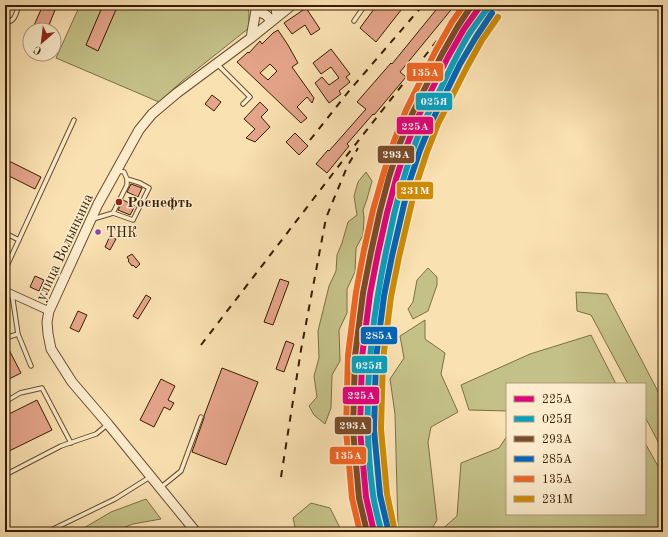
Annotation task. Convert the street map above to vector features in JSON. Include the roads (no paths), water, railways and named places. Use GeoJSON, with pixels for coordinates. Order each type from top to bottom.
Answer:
{"type":"FeatureCollection","features":[{"type":"Feature","properties":{"kind":"street"},"geometry":{"type":"LineString","coordinates":[[251,38],[255,8],[274,19],[276,6],[274,5]]}},
{"type":"Feature","properties":{"kind":"street","name":"улица Волынкина"},"geometry":{"type":"LineString","coordinates":[[196,532],[72,382],[51,349],[47,322],[49,311],[90,220],[139,130],[152,114],[177,93],[251,38],[292,5]]}},
{"type":"Feature","properties":{"kind":"street"},"geometry":{"type":"LineString","coordinates":[[8,292],[49,311]]}},
{"type":"Feature","properties":{"kind":"lane"},"geometry":{"type":"LineString","coordinates":[[5,22],[11,22],[19,5]]}},
{"type":"Feature","properties":{"kind":"lane"},"geometry":{"type":"LineString","coordinates":[[354,21],[365,5]]}},
{"type":"Feature","properties":{"kind":"lane"},"geometry":{"type":"LineString","coordinates":[[217,63],[250,97],[243,104]]}},
{"type":"Feature","properties":{"kind":"lane"},"geometry":{"type":"LineString","coordinates":[[5,270],[74,120]]}},
{"type":"Feature","properties":{"kind":"lane"},"geometry":{"type":"LineString","coordinates":[[113,213],[127,185],[127,179],[124,172],[116,171]]}},
{"type":"Feature","properties":{"kind":"lane"},"geometry":{"type":"LineString","coordinates":[[90,220],[113,213],[133,220],[149,188],[140,183],[127,179]]}},
{"type":"Feature","properties":{"kind":"lane"},"geometry":{"type":"LineString","coordinates":[[5,233],[19,240]]}},
{"type":"Feature","properties":{"kind":"lane"},"geometry":{"type":"LineString","coordinates":[[8,292],[18,334],[31,366]]}},
{"type":"Feature","properties":{"kind":"lane"},"geometry":{"type":"LineString","coordinates":[[5,338],[18,334]]}},
{"type":"Feature","properties":{"kind":"lane"},"geometry":{"type":"LineString","coordinates":[[5,402],[20,393],[42,388],[71,443]]}},
{"type":"Feature","properties":{"kind":"lane"},"geometry":{"type":"LineString","coordinates":[[160,488],[181,471],[200,417]]}},
{"type":"Feature","properties":{"kind":"lane"},"geometry":{"type":"LineString","coordinates":[[5,476],[61,446],[96,434],[108,424]]}},
{"type":"Feature","properties":{"kind":"lane"},"geometry":{"type":"LineString","coordinates":[[47,532],[116,499],[150,477]]}},
{"type":"Feature","properties":{"kind":"railway"},"geometry":{"type":"LineString","coordinates":[[310,140],[349,91],[423,5]]}},
{"type":"Feature","properties":{"kind":"railway"},"geometry":{"type":"LineString","coordinates":[[201,345],[465,5]]}},
{"type":"Feature","properties":{"kind":"railway"},"geometry":{"type":"LineString","coordinates":[[399,178],[436,100],[450,75],[475,39],[503,5]]}},
{"type":"Feature","properties":{"kind":"railway"},"geometry":{"type":"LineString","coordinates":[[281,477],[301,350],[326,218],[347,167],[358,148]]}},
{"type":"Feature","properties":{"kind":"place","name":"Роснефть"},"geometry":{"type":"Point","coordinates":[119,202]}},
{"type":"Feature","properties":{"kind":"place","name":"ТНК"},"geometry":{"type":"Point","coordinates":[98,232]}}]}
